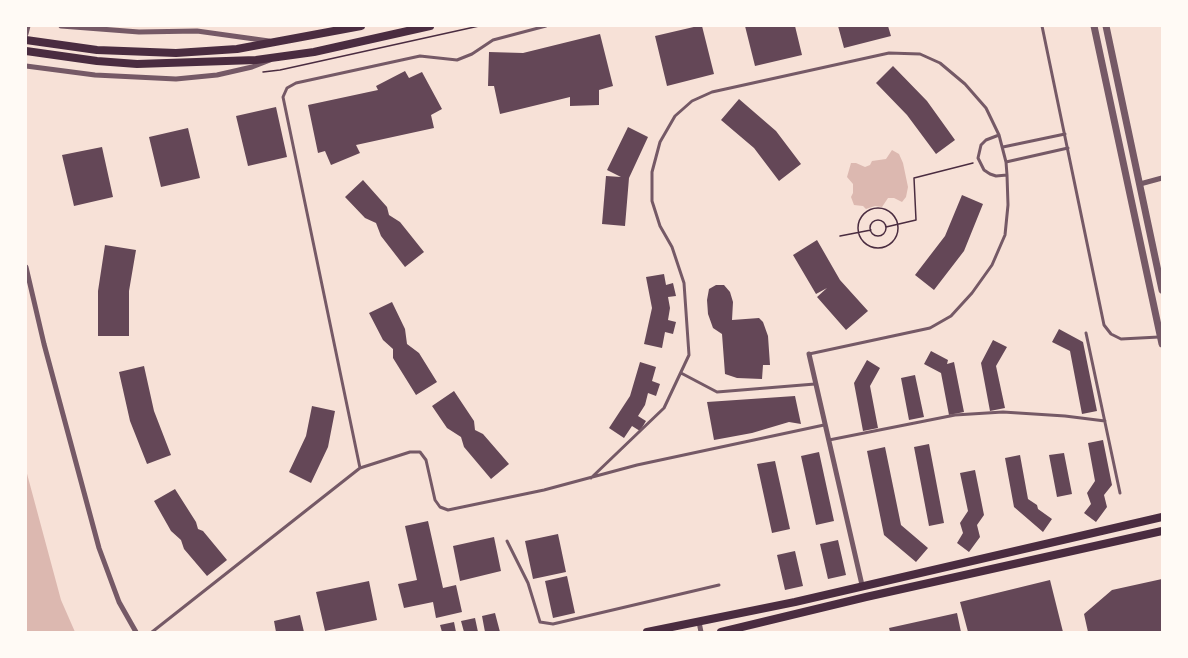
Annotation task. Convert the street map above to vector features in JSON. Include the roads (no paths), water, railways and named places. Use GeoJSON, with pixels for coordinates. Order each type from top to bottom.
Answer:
{"type":"FeatureCollection","features":[{"type":"Feature","properties":{"kind":"main road"},"geometry":{"type":"LineString","coordinates":[[26,40],[97,50],[176,53],[218,51],[361,26]]}},
{"type":"Feature","properties":{"kind":"main road"},"geometry":{"type":"LineString","coordinates":[[26,51],[97,61],[176,64],[276,58],[430,26]]}},
{"type":"Feature","properties":{"kind":"main road"},"geometry":{"type":"LineString","coordinates":[[647,633],[795,602],[1162,517]]}},
{"type":"Feature","properties":{"kind":"main road"},"geometry":{"type":"LineString","coordinates":[[721,633],[866,597],[1162,531]]}},
{"type":"Feature","properties":{"kind":"street"},"geometry":{"type":"LineString","coordinates":[[26,34],[28,26]]}},
{"type":"Feature","properties":{"kind":"street"},"geometry":{"type":"LineString","coordinates":[[61,26],[139,32],[197,31],[274,42]]}},
{"type":"Feature","properties":{"kind":"street"},"geometry":{"type":"LineString","coordinates":[[1094,26],[1162,341]]}},
{"type":"Feature","properties":{"kind":"street"},"geometry":{"type":"LineString","coordinates":[[1106,26],[1162,290]]}},
{"type":"Feature","properties":{"kind":"street"},"geometry":{"type":"LineString","coordinates":[[26,66],[95,75],[176,79],[228,73],[276,58]]}},
{"type":"Feature","properties":{"kind":"street"},"geometry":{"type":"LineString","coordinates":[[1140,184],[1162,178]]}},
{"type":"Feature","properties":{"kind":"street"},"geometry":{"type":"LineString","coordinates":[[26,267],[47,356],[99,548],[118,602],[136,633]]}},
{"type":"Feature","properties":{"kind":"street"},"geometry":{"type":"LineString","coordinates":[[810,354],[862,585]]}},
{"type":"Feature","properties":{"kind":"street"},"geometry":{"type":"LineString","coordinates":[[699,622],[701,633]]}},
{"type":"Feature","properties":{"kind":"lane"},"geometry":{"type":"LineString","coordinates":[[360,468],[283,97],[286,88],[296,83],[420,57],[457,60],[472,54],[493,40],[546,26]]}},
{"type":"Feature","properties":{"kind":"lane"},"geometry":{"type":"LineString","coordinates":[[1042,26],[1104,325],[1111,334],[1121,339],[1162,341]]}},
{"type":"Feature","properties":{"kind":"lane"},"geometry":{"type":"LineString","coordinates":[[591,478],[664,408],[689,355],[684,283],[672,247],[660,226],[652,201],[652,172],[660,142],[675,116],[692,101],[712,92],[889,53],[920,54],[940,63],[965,84],[986,108],[999,135],[1007,175],[1008,205],[1005,235],[992,265],[972,293],[951,316],[930,328],[810,354]]}},
{"type":"Feature","properties":{"kind":"lane"},"geometry":{"type":"LineString","coordinates":[[999,135],[992,136],[981,145],[980,162],[984,170],[990,174],[1007,175]]}},
{"type":"Feature","properties":{"kind":"lane"},"geometry":{"type":"LineString","coordinates":[[1003,147],[1065,135]]}},
{"type":"Feature","properties":{"kind":"lane"},"geometry":{"type":"LineString","coordinates":[[1006,162],[1068,148]]}},
{"type":"Feature","properties":{"kind":"lane"},"geometry":{"type":"LineString","coordinates":[[1086,333],[1120,493]]}},
{"type":"Feature","properties":{"kind":"lane"},"geometry":{"type":"LineString","coordinates":[[681,373],[717,392],[816,384]]}},
{"type":"Feature","properties":{"kind":"lane"},"geometry":{"type":"LineString","coordinates":[[829,440],[955,415],[1003,412],[1105,421]]}},
{"type":"Feature","properties":{"kind":"lane"},"geometry":{"type":"LineString","coordinates":[[152,633],[360,468],[410,452],[420,452],[426,460],[435,500],[440,507],[448,510],[544,490],[637,465],[825,425]]}},
{"type":"Feature","properties":{"kind":"lane"},"geometry":{"type":"LineString","coordinates":[[507,541],[528,583],[540,622],[553,624],[720,585]]}}]}
